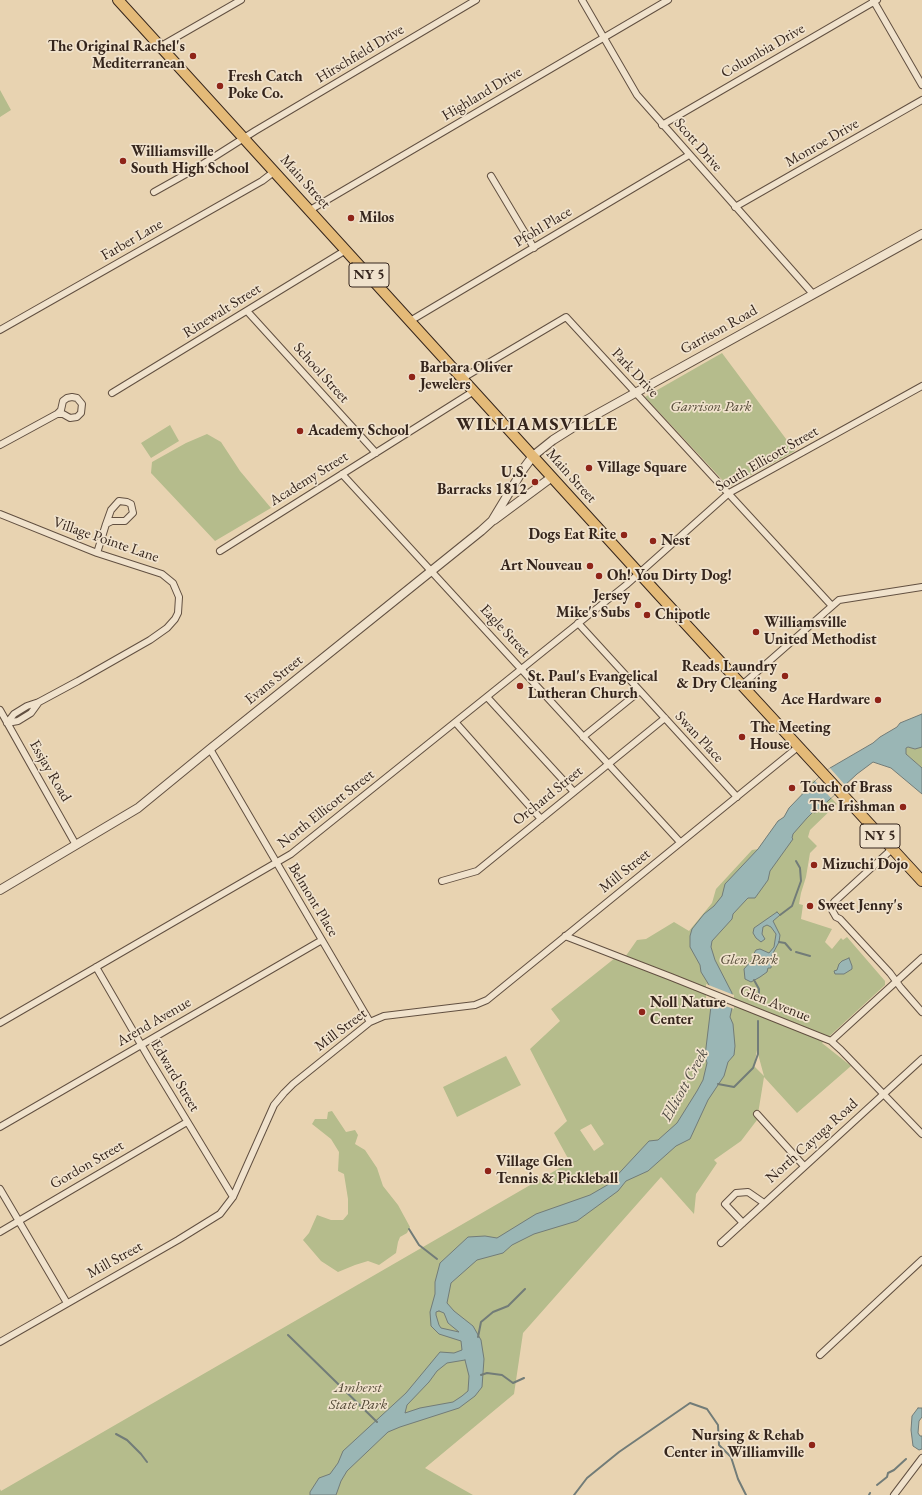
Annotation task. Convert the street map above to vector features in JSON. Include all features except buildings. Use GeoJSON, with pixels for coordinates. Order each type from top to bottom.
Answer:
{"type":"FeatureCollection","features":[{"type":"Feature","properties":{"kind":"main road","name":"Main Street"},"geometry":{"type":"LineString","coordinates":[[118,0],[922,882]]}},
{"type":"Feature","properties":{"kind":"street"},"geometry":{"type":"LineString","coordinates":[[160,46],[241,0]]}},
{"type":"Feature","properties":{"kind":"street","name":"Hirschfield Drive"},"geometry":{"type":"LineString","coordinates":[[154,192],[195,169],[243,138],[476,0]]}},
{"type":"Feature","properties":{"kind":"street","name":"Scott Drive"},"geometry":{"type":"LineString","coordinates":[[582,0],[637,95],[813,294]]}},
{"type":"Feature","properties":{"kind":"street","name":"Highland Drive"},"geometry":{"type":"LineString","coordinates":[[310,210],[668,0]]}},
{"type":"Feature","properties":{"kind":"street"},"geometry":{"type":"LineString","coordinates":[[875,1],[922,85]]}},
{"type":"Feature","properties":{"kind":"street","name":"Columbia Drive"},"geometry":{"type":"LineString","coordinates":[[662,124],[875,1]]}},
{"type":"Feature","properties":{"kind":"street","name":"Monroe Drive"},"geometry":{"type":"LineString","coordinates":[[736,207],[922,100]]}},
{"type":"Feature","properties":{"kind":"street","name":"Pfohl Place"},"geometry":{"type":"LineString","coordinates":[[410,321],[689,155]]}},
{"type":"Feature","properties":{"kind":"street","name":"Farber Lane"},"geometry":{"type":"LineString","coordinates":[[0,330],[262,181],[275,171]]}},
{"type":"Feature","properties":{"kind":"street"},"geometry":{"type":"LineString","coordinates":[[491,176],[534,248]]}},
{"type":"Feature","properties":{"kind":"street","name":"Garrison Road"},"geometry":{"type":"LineString","coordinates":[[533,456],[542,448],[569,430],[922,234]]}},
{"type":"Feature","properties":{"kind":"street","name":"Rinewalt Street"},"geometry":{"type":"LineString","coordinates":[[112,393],[346,250]]}},
{"type":"Feature","properties":{"kind":"street","name":"School Street"},"geometry":{"type":"LineString","coordinates":[[247,311],[376,453]]}},
{"type":"Feature","properties":{"kind":"street","name":"Park Drive"},"geometry":{"type":"LineString","coordinates":[[463,378],[566,317],[832,606]]}},
{"type":"Feature","properties":{"kind":"street","name":"South Ellicott Street"},"geometry":{"type":"LineString","coordinates":[[640,573],[729,493],[922,386]]}},
{"type":"Feature","properties":{"kind":"street","name":"Academy Street"},"geometry":{"type":"LineString","coordinates":[[220,551],[474,391]]}},
{"type":"Feature","properties":{"kind":"street"},"geometry":{"type":"LineString","coordinates":[[0,445],[57,414]]}},
{"type":"Feature","properties":{"kind":"street","name":"Evans Street"},"geometry":{"type":"LineString","coordinates":[[0,890],[138,808],[432,571],[492,521],[524,468],[533,456]]}},
{"type":"Feature","properties":{"kind":"street","name":"Eagle Street"},"geometry":{"type":"LineString","coordinates":[[342,474],[680,842]]}},
{"type":"Feature","properties":{"kind":"street"},"geometry":{"type":"LineString","coordinates":[[492,521],[552,477]]}},
{"type":"Feature","properties":{"kind":"street"},"geometry":{"type":"LineString","coordinates":[[97,553],[106,524],[111,510],[119,501],[131,504],[133,512],[125,520],[112,521],[106,524]]}},
{"type":"Feature","properties":{"kind":"street","name":"Village Pointe Lane"},"geometry":{"type":"LineString","coordinates":[[0,514],[97,553],[153,570],[168,577],[173,583],[178,594],[179,606],[178,613],[172,623],[156,637],[39,702],[27,706],[14,714],[7,723]]}},
{"type":"Feature","properties":{"kind":"street","name":"North Ellicott Street"},"geometry":{"type":"LineString","coordinates":[[0,1023],[291,854],[640,573]]}},
{"type":"Feature","properties":{"kind":"street"},"geometry":{"type":"LineString","coordinates":[[742,685],[839,600],[922,587]]}},
{"type":"Feature","properties":{"kind":"street","name":"Swan Place"},"geometry":{"type":"LineString","coordinates":[[578,623],[737,797]]}},
{"type":"Feature","properties":{"kind":"street"},"geometry":{"type":"LineString","coordinates":[[584,737],[640,691]]}},
{"type":"Feature","properties":{"kind":"street"},"geometry":{"type":"LineString","coordinates":[[487,697],[574,792]]}},
{"type":"Feature","properties":{"kind":"street","name":"Essjay Road"},"geometry":{"type":"LineString","coordinates":[[0,710],[76,845]]}},
{"type":"Feature","properties":{"kind":"street","name":"Orchard Street"},"geometry":{"type":"LineString","coordinates":[[442,881],[477,871],[665,718]]}},
{"type":"Feature","properties":{"kind":"street"},"geometry":{"type":"LineString","coordinates":[[456,722],[541,819]]}},
{"type":"Feature","properties":{"kind":"street","name":"Mill Street"},"geometry":{"type":"LineString","coordinates":[[0,1342],[67,1302],[178,1240],[220,1214],[232,1197],[274,1105],[293,1084],[370,1022],[384,1016],[475,1005],[487,1000],[798,747]]}},
{"type":"Feature","properties":{"kind":"street","name":"Belmont Place"},"geometry":{"type":"LineString","coordinates":[[210,749],[370,1022]]}},
{"type":"Feature","properties":{"kind":"street"},"geometry":{"type":"LineString","coordinates":[[892,849],[834,902],[832,912],[890,973],[922,1012]]}},
{"type":"Feature","properties":{"kind":"street","name":"Glen Avenue"},"geometry":{"type":"LineString","coordinates":[[565,936],[831,1041],[922,1134]]}},
{"type":"Feature","properties":{"kind":"street","name":"Arend Avenue"},"geometry":{"type":"LineString","coordinates":[[0,1127],[322,940]]}},
{"type":"Feature","properties":{"kind":"street"},"geometry":{"type":"LineString","coordinates":[[831,1041],[922,958]]}},
{"type":"Feature","properties":{"kind":"street","name":"Edward Street"},"geometry":{"type":"LineString","coordinates":[[96,967],[232,1197]]}},
{"type":"Feature","properties":{"kind":"street","name":"North Cayuga Road"},"geometry":{"type":"LineString","coordinates":[[721,1244],[922,1059]]}},
{"type":"Feature","properties":{"kind":"street"},"geometry":{"type":"LineString","coordinates":[[757,1114],[804,1166]]}},
{"type":"Feature","properties":{"kind":"street","name":"Gordon Street"},"geometry":{"type":"LineString","coordinates":[[0,1232],[187,1122]]}},
{"type":"Feature","properties":{"kind":"street"},"geometry":{"type":"LineString","coordinates":[[0,1189],[67,1302]]}},
{"type":"Feature","properties":{"kind":"street"},"geometry":{"type":"LineString","coordinates":[[743,1223],[725,1204],[736,1193],[748,1192],[764,1203]]}},
{"type":"Feature","properties":{"kind":"street"},"geometry":{"type":"LineString","coordinates":[[820,1356],[922,1260]]}},
{"type":"Feature","properties":{"kind":"street"},"geometry":{"type":"LineString","coordinates":[[894,1495],[922,1458]]}},
{"type":"Feature","properties":{"kind":"green space"},"geometry":{"type":"Polygon","coordinates":[[[0,90],[11,110],[0,117],[0,90]]]}},
{"type":"Feature","properties":{"kind":"green space","name":"Garrison Park"},"geometry":{"type":"Polygon","coordinates":[[[722,353],[795,451],[729,487],[645,397],[722,353]]]}},
{"type":"Feature","properties":{"kind":"green space"},"geometry":{"type":"Polygon","coordinates":[[[170,425],[179,441],[151,458],[141,443],[170,425]]]}},
{"type":"Feature","properties":{"kind":"green space"},"geometry":{"type":"Polygon","coordinates":[[[207,434],[221,442],[240,471],[271,508],[215,541],[151,473],[152,462],[186,443],[207,434]]]}},
{"type":"Feature","properties":{"kind":"green space"},"geometry":{"type":"Polygon","coordinates":[[[908,747],[915,749],[922,747],[922,768],[906,754],[906,748],[908,747]]]}},
{"type":"Feature","properties":{"kind":"green space","name":"Amherst State Park"},"geometry":{"type":"Polygon","coordinates":[[[814,780],[837,804],[810,830],[808,837],[817,846],[810,853],[806,877],[801,893],[799,904],[803,905],[801,919],[832,929],[825,942],[832,949],[841,938],[843,940],[847,937],[885,981],[885,985],[822,1043],[851,1066],[797,1113],[764,1077],[757,1120],[741,1141],[714,1160],[717,1163],[696,1194],[694,1214],[661,1177],[523,1333],[514,1394],[425,1468],[473,1495],[0,1495],[0,1489],[1,1491],[570,1162],[554,1133],[567,1121],[530,1049],[560,1021],[551,1009],[615,958],[623,960],[637,940],[646,939],[674,922],[689,931],[712,903],[716,889],[752,850],[758,849],[778,821],[784,817],[789,808],[802,795],[801,792],[814,780]],[[757,1050],[754,1066],[764,1076],[758,1054],[757,1050]],[[591,1124],[580,1130],[594,1151],[604,1144],[591,1124]]]}},
{"type":"Feature","properties":{"kind":"green space"},"geometry":{"type":"Polygon","coordinates":[[[506,1056],[521,1085],[457,1117],[443,1087],[506,1056]]]}},
{"type":"Feature","properties":{"kind":"green space"},"geometry":{"type":"Polygon","coordinates":[[[332,1111],[346,1132],[355,1130],[358,1135],[355,1144],[365,1150],[377,1168],[383,1186],[398,1205],[410,1227],[407,1233],[400,1237],[396,1253],[379,1265],[368,1261],[338,1272],[321,1261],[303,1240],[309,1233],[317,1215],[331,1220],[343,1220],[348,1214],[348,1199],[344,1174],[338,1171],[339,1152],[331,1139],[312,1124],[315,1119],[327,1119],[328,1112],[332,1111]]]}},
{"type":"Feature","properties":{"kind":"water"},"geometry":{"type":"Polygon","coordinates":[[[922,714],[922,747],[915,749],[908,747],[906,748],[906,754],[922,768],[922,794],[891,768],[873,762],[857,774],[815,813],[813,812],[807,818],[793,834],[793,839],[770,871],[768,880],[755,898],[748,898],[746,900],[733,914],[732,919],[712,941],[711,947],[715,960],[732,993],[732,1008],[730,1017],[733,1024],[735,1046],[734,1055],[728,1062],[724,1076],[708,1100],[690,1139],[676,1146],[648,1171],[626,1181],[618,1191],[577,1221],[534,1234],[512,1245],[503,1253],[477,1260],[451,1283],[447,1303],[454,1311],[473,1326],[481,1340],[484,1359],[482,1387],[475,1396],[459,1408],[388,1432],[347,1471],[341,1481],[336,1495],[310,1495],[310,1492],[319,1478],[330,1474],[338,1463],[343,1451],[406,1393],[440,1352],[454,1353],[462,1350],[461,1341],[439,1334],[431,1326],[430,1312],[435,1294],[435,1282],[440,1263],[468,1237],[485,1236],[497,1238],[536,1214],[590,1195],[609,1184],[649,1141],[658,1140],[677,1123],[703,1080],[707,1063],[705,1056],[711,1006],[708,1000],[709,985],[701,972],[700,965],[690,947],[690,936],[692,929],[704,914],[714,906],[722,896],[725,884],[758,849],[778,821],[784,817],[789,808],[815,781],[830,768],[873,743],[897,727],[900,723],[922,714]],[[439,1311],[436,1312],[436,1315],[441,1328],[459,1332],[448,1323],[444,1313],[439,1311]],[[465,1360],[447,1363],[437,1371],[429,1382],[407,1405],[405,1413],[420,1408],[453,1402],[468,1391],[469,1376],[465,1360]]]}},
{"type":"Feature","properties":{"kind":"water"},"geometry":{"type":"Polygon","coordinates":[[[777,912],[780,915],[773,921],[780,935],[779,942],[772,955],[771,968],[768,968],[767,972],[751,982],[745,979],[744,969],[752,960],[756,950],[760,949],[769,953],[774,947],[776,934],[771,927],[767,925],[763,927],[762,934],[765,939],[761,942],[753,933],[754,928],[777,912]]]}},
{"type":"Feature","properties":{"kind":"water"},"geometry":{"type":"Polygon","coordinates":[[[849,958],[852,969],[844,974],[835,974],[834,971],[837,970],[839,964],[849,958]]]}},
{"type":"Feature","properties":{"kind":"water"},"geometry":{"type":"Polygon","coordinates":[[[918,1408],[922,1408],[922,1417],[919,1421],[918,1433],[922,1436],[922,1449],[919,1450],[913,1446],[911,1430],[912,1416],[918,1408]]]}},
{"type":"Feature","properties":{"kind":"pier"},"geometry":{"type":"Polygon","coordinates":[[[830,768],[845,785],[831,798],[815,781],[830,768]]]}},
{"type":"Feature","properties":{"kind":"pier"},"geometry":{"type":"Polygon","coordinates":[[[706,984],[734,995],[734,1009],[706,999],[706,984]]]}},
{"type":"Feature","properties":{"kind":"waterway"},"geometry":{"type":"LineString","coordinates":[[780,915],[792,906],[801,881],[800,868],[796,861]]}},
{"type":"Feature","properties":{"kind":"waterway"},"geometry":{"type":"LineString","coordinates":[[779,942],[785,943],[791,950]]}},
{"type":"Feature","properties":{"kind":"waterway"},"geometry":{"type":"LineString","coordinates":[[796,952],[810,956]]}},
{"type":"Feature","properties":{"kind":"waterway"},"geometry":{"type":"LineString","coordinates":[[754,980],[759,989],[759,1000]]}},
{"type":"Feature","properties":{"kind":"waterway"},"geometry":{"type":"LineString","coordinates":[[718,1084],[734,1087],[753,1068],[758,1054],[758,1021]]}},
{"type":"Feature","properties":{"kind":"waterway"},"geometry":{"type":"LineString","coordinates":[[409,1229],[419,1245],[437,1259]]}},
{"type":"Feature","properties":{"kind":"waterway"},"geometry":{"type":"LineString","coordinates":[[478,1337],[481,1322],[493,1312],[508,1306],[525,1289]]}},
{"type":"Feature","properties":{"kind":"waterway"},"geometry":{"type":"LineString","coordinates":[[288,1335],[377,1422]]}},
{"type":"Feature","properties":{"kind":"waterway"},"geometry":{"type":"LineString","coordinates":[[481,1375],[487,1373],[502,1375],[513,1383],[524,1378]]}},
{"type":"Feature","properties":{"kind":"waterway"},"geometry":{"type":"LineString","coordinates":[[574,1495],[587,1478],[619,1452],[690,1403],[707,1409],[718,1425],[719,1445],[731,1457],[738,1479],[746,1495]]}},
{"type":"Feature","properties":{"kind":"waterway"},"geometry":{"type":"LineString","coordinates":[[116,1434],[127,1440],[147,1462]]}},
{"type":"Feature","properties":{"kind":"waterway"},"geometry":{"type":"LineString","coordinates":[[877,1485],[887,1477],[888,1473],[894,1470],[906,1459]]}},
{"type":"Feature","properties":{"kind":"place","name":"The Original Rachel's Mediterranean"},"geometry":{"type":"Point","coordinates":[193,56]}},
{"type":"Feature","properties":{"kind":"place","name":"Fresh Catch Poke Co."},"geometry":{"type":"Point","coordinates":[220,86]}},
{"type":"Feature","properties":{"kind":"place","name":"Williamsville South High School"},"geometry":{"type":"Point","coordinates":[123,161]}},
{"type":"Feature","properties":{"kind":"place","name":"Milos"},"geometry":{"type":"Point","coordinates":[351,218]}},
{"type":"Feature","properties":{"kind":"place","name":"Barbara Oliver Jewelers"},"geometry":{"type":"Point","coordinates":[412,377]}},
{"type":"Feature","properties":{"kind":"place","name":"Academy School"},"geometry":{"type":"Point","coordinates":[300,431]}},
{"type":"Feature","properties":{"kind":"place","name":"Village Square"},"geometry":{"type":"Point","coordinates":[589,468]}},
{"type":"Feature","properties":{"kind":"place","name":"U.S. Barracks 1812"},"geometry":{"type":"Point","coordinates":[535,482]}},
{"type":"Feature","properties":{"kind":"place","name":"Dogs Eat Rite"},"geometry":{"type":"Point","coordinates":[624,535]}},
{"type":"Feature","properties":{"kind":"place","name":"Nest"},"geometry":{"type":"Point","coordinates":[653,541]}},
{"type":"Feature","properties":{"kind":"place","name":"Art Nouveau"},"geometry":{"type":"Point","coordinates":[590,566]}},
{"type":"Feature","properties":{"kind":"place","name":"Oh! You Dirty Dog!"},"geometry":{"type":"Point","coordinates":[599,576]}},
{"type":"Feature","properties":{"kind":"place","name":"Jersey Mike's Subs"},"geometry":{"type":"Point","coordinates":[638,605]}},
{"type":"Feature","properties":{"kind":"place","name":"Chipotle"},"geometry":{"type":"Point","coordinates":[647,615]}},
{"type":"Feature","properties":{"kind":"place","name":"Williamsville United Methodist"},"geometry":{"type":"Point","coordinates":[756,632]}},
{"type":"Feature","properties":{"kind":"place","name":"Reads Laundry & Dry Cleaning"},"geometry":{"type":"Point","coordinates":[785,676]}},
{"type":"Feature","properties":{"kind":"place","name":"St. Paul's Evangelical Lutheran Church"},"geometry":{"type":"Point","coordinates":[520,686]}},
{"type":"Feature","properties":{"kind":"place","name":"Ace Hardware"},"geometry":{"type":"Point","coordinates":[878,700]}},
{"type":"Feature","properties":{"kind":"place","name":"The Meeting House"},"geometry":{"type":"Point","coordinates":[742,737]}},
{"type":"Feature","properties":{"kind":"place","name":"Touch of Brass"},"geometry":{"type":"Point","coordinates":[792,788]}},
{"type":"Feature","properties":{"kind":"place","name":"The Irishman"},"geometry":{"type":"Point","coordinates":[903,807]}},
{"type":"Feature","properties":{"kind":"place","name":"Mizuchi Dojo"},"geometry":{"type":"Point","coordinates":[814,865]}},
{"type":"Feature","properties":{"kind":"place","name":"Sweet Jenny's"},"geometry":{"type":"Point","coordinates":[810,906]}},
{"type":"Feature","properties":{"kind":"place","name":"Noll Nature Center"},"geometry":{"type":"Point","coordinates":[642,1012]}},
{"type":"Feature","properties":{"kind":"place","name":"Village Glen Tennis & Pickleball"},"geometry":{"type":"Point","coordinates":[488,1171]}},
{"type":"Feature","properties":{"kind":"place","name":"Nursing & Rehab Center in Williamville"},"geometry":{"type":"Point","coordinates":[812,1445]}},
{"type":"Feature","properties":{"kind":"district","name":"WILLIAMSVILLE"},"geometry":{"type":"Point","coordinates":[537,425]}},
{"type":"Feature","properties":{"kind":"park label","name":"Glen Park"},"geometry":{"type":"Point","coordinates":[749,960]}},
{"type":"Feature","properties":{"kind":"water label","name":"Ellicott Creek"},"geometry":{"type":"Point","coordinates":[685,1085]}}]}
